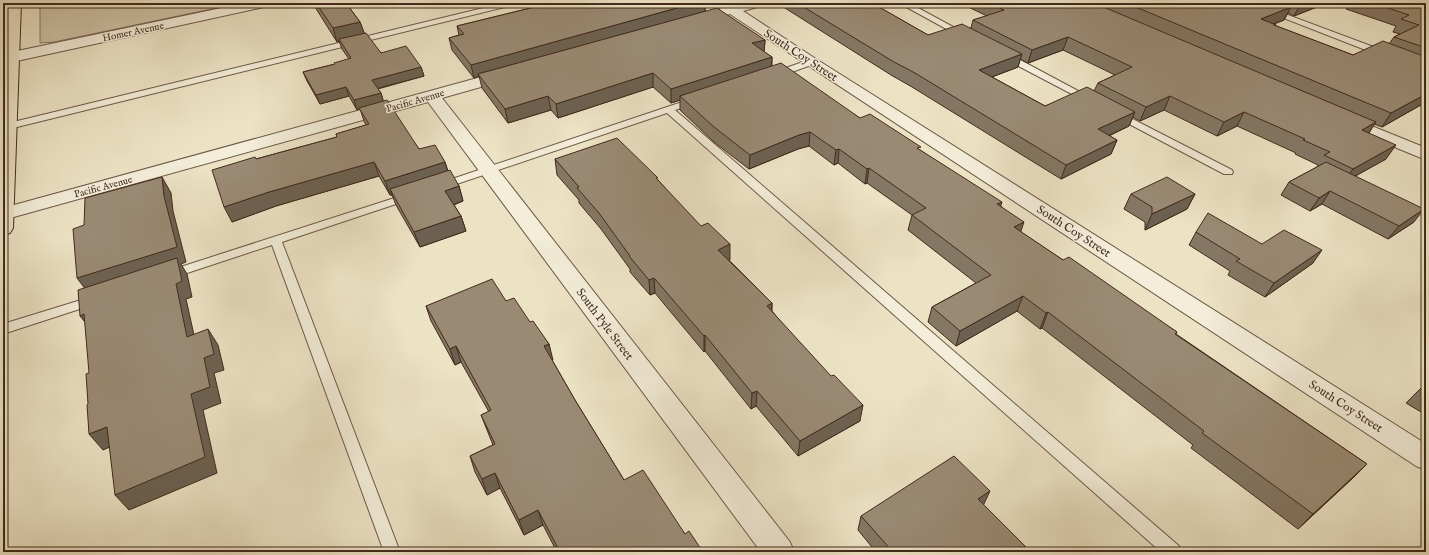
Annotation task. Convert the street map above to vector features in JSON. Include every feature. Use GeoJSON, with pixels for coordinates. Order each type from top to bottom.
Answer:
{"type":"FeatureCollection","features":[{"type":"Feature","properties":{"kind":"main road"},"geometry":{"type":"LineString","coordinates":[[3,221],[9,126],[7,58],[14,3]]}},
{"type":"Feature","properties":{"kind":"street","name":"Homer Avenue"},"geometry":{"type":"LineString","coordinates":[[7,58],[264,3]]}},
{"type":"Feature","properties":{"kind":"street"},"geometry":{"type":"LineString","coordinates":[[721,10],[756,3]]}},
{"type":"Feature","properties":{"kind":"street","name":"South Coy Street"},"geometry":{"type":"LineString","coordinates":[[721,10],[811,62],[1426,458]]}},
{"type":"Feature","properties":{"kind":"street","name":"Pacific Avenue"},"geometry":{"type":"LineString","coordinates":[[3,221],[522,70]]}},
{"type":"Feature","properties":{"kind":"street","name":"South Pyle Street"},"geometry":{"type":"LineString","coordinates":[[432,96],[779,552]]}},
{"type":"Feature","properties":{"kind":"street"},"geometry":{"type":"LineString","coordinates":[[1331,114],[1426,155]]}},
{"type":"Feature","properties":{"kind":"lane"},"geometry":{"type":"LineString","coordinates":[[9,126],[513,3]]}},
{"type":"Feature","properties":{"kind":"lane"},"geometry":{"type":"LineString","coordinates":[[903,3],[974,40]]}},
{"type":"Feature","properties":{"kind":"lane"},"geometry":{"type":"LineString","coordinates":[[1249,3],[1389,55]]}},
{"type":"Feature","properties":{"kind":"lane"},"geometry":{"type":"LineString","coordinates":[[995,51],[1228,172]]}},
{"type":"Feature","properties":{"kind":"lane"},"geometry":{"type":"LineString","coordinates":[[766,77],[811,62]]}},
{"type":"Feature","properties":{"kind":"lane"},"geometry":{"type":"LineString","coordinates":[[156,279],[706,98]]}},
{"type":"Feature","properties":{"kind":"lane"},"geometry":{"type":"LineString","coordinates":[[669,110],[1173,552]]}},
{"type":"Feature","properties":{"kind":"lane"},"geometry":{"type":"LineString","coordinates":[[276,240],[392,552]]}},
{"type":"Feature","properties":{"kind":"lane"},"geometry":{"type":"LineString","coordinates":[[3,329],[104,297]]}},
{"type":"Feature","properties":{"kind":"shaded area"},"geometry":{"type":"Polygon","coordinates":[[[40,3],[240,3],[54,42],[40,43],[40,3]]]}},
{"type":"Feature","properties":{"kind":"building"},"geometry":{"type":"Polygon","coordinates":[[[316,3],[346,3],[360,22],[333,28],[316,3]]]}},
{"type":"Feature","properties":{"kind":"building"},"geometry":{"type":"Polygon","coordinates":[[[551,3],[695,3],[471,65],[449,38],[464,34],[457,26],[551,3]]]}},
{"type":"Feature","properties":{"kind":"building"},"geometry":{"type":"Polygon","coordinates":[[[797,3],[872,3],[928,35],[962,24],[1022,54],[979,70],[1045,106],[1087,87],[1135,112],[1098,129],[1117,140],[1066,165],[797,3]]]}},
{"type":"Feature","properties":{"kind":"building"},"geometry":{"type":"Polygon","coordinates":[[[989,3],[1094,3],[1376,122],[1362,130],[1396,145],[1353,169],[1324,155],[1330,152],[1303,140],[1305,139],[1244,112],[1224,122],[1170,96],[1146,107],[1098,83],[1132,67],[1068,37],[1032,50],[973,20],[1004,10],[989,3]]]}},
{"type":"Feature","properties":{"kind":"building"},"geometry":{"type":"Polygon","coordinates":[[[1126,3],[1280,3],[1291,7],[1261,19],[1353,55],[1383,41],[1426,57],[1426,94],[1391,113],[1126,3]]]}},
{"type":"Feature","properties":{"kind":"building"},"geometry":{"type":"Polygon","coordinates":[[[1373,3],[1426,3],[1426,48],[1394,37],[1419,25],[1401,19],[1409,15],[1373,3]]]}},
{"type":"Feature","properties":{"kind":"building"},"geometry":{"type":"Polygon","coordinates":[[[717,8],[765,40],[752,43],[772,57],[671,89],[653,73],[556,104],[548,96],[505,109],[478,74],[717,8]]]}},
{"type":"Feature","properties":{"kind":"building"},"geometry":{"type":"Polygon","coordinates":[[[366,33],[381,53],[406,46],[421,67],[372,80],[381,93],[354,100],[346,87],[316,95],[303,72],[335,64],[334,63],[351,58],[339,39],[366,33]]]}},
{"type":"Feature","properties":{"kind":"building"},"geometry":{"type":"Polygon","coordinates":[[[781,63],[860,118],[870,114],[921,147],[917,148],[1002,202],[997,204],[1024,222],[1014,227],[1063,260],[1069,257],[1177,332],[1175,334],[1367,464],[1313,514],[1202,433],[1204,431],[1048,312],[1046,313],[1023,296],[960,331],[932,307],[991,275],[912,215],[926,208],[869,168],[867,169],[839,149],[836,150],[810,132],[750,155],[714,127],[680,96],[781,63]]]}},
{"type":"Feature","properties":{"kind":"building"},"geometry":{"type":"Polygon","coordinates":[[[387,100],[419,149],[435,145],[445,162],[385,181],[374,162],[269,192],[224,207],[212,170],[255,157],[256,159],[337,137],[336,134],[369,124],[359,108],[387,100]]]}},
{"type":"Feature","properties":{"kind":"building"},"geometry":{"type":"Polygon","coordinates":[[[617,138],[658,178],[656,178],[701,226],[708,223],[730,244],[718,250],[772,303],[767,306],[831,376],[834,375],[863,405],[800,441],[757,391],[752,393],[705,335],[704,336],[654,278],[649,280],[629,256],[599,213],[577,188],[579,187],[555,159],[617,138]]]}},
{"type":"Feature","properties":{"kind":"building"},"geometry":{"type":"Polygon","coordinates":[[[1326,162],[1424,209],[1399,226],[1330,191],[1319,198],[1289,182],[1326,162]]]}},
{"type":"Feature","properties":{"kind":"building"},"geometry":{"type":"Polygon","coordinates":[[[450,170],[459,186],[445,191],[461,216],[414,232],[390,189],[450,170]]]}},
{"type":"Feature","properties":{"kind":"building"},"geometry":{"type":"Polygon","coordinates":[[[162,177],[164,196],[177,247],[77,278],[73,229],[84,225],[85,198],[162,177]]]}},
{"type":"Feature","properties":{"kind":"building"},"geometry":{"type":"Polygon","coordinates":[[[1167,177],[1195,194],[1152,214],[1152,207],[1131,194],[1167,177]]]}},
{"type":"Feature","properties":{"kind":"building"},"geometry":{"type":"Polygon","coordinates":[[[1208,213],[1262,244],[1284,230],[1322,250],[1274,283],[1236,261],[1240,259],[1196,232],[1208,213]]]}},
{"type":"Feature","properties":{"kind":"building"},"geometry":{"type":"Polygon","coordinates":[[[177,258],[182,281],[176,284],[187,337],[208,329],[214,354],[204,358],[210,387],[191,394],[205,457],[115,495],[107,427],[89,434],[86,374],[89,373],[84,314],[80,316],[78,290],[177,258]]]}},
{"type":"Feature","properties":{"kind":"building"},"geometry":{"type":"Polygon","coordinates":[[[492,279],[506,301],[514,298],[530,322],[533,321],[549,344],[544,346],[624,480],[643,470],[685,534],[689,531],[703,552],[560,552],[538,510],[519,520],[495,473],[482,479],[470,456],[495,444],[481,415],[491,410],[456,346],[450,349],[426,306],[492,279]]]}},
{"type":"Feature","properties":{"kind":"building"},"geometry":{"type":"Polygon","coordinates":[[[1426,383],[1426,390],[1421,387],[1426,383]]]}},
{"type":"Feature","properties":{"kind":"building"},"geometry":{"type":"Polygon","coordinates":[[[954,456],[990,491],[978,499],[1029,550],[1027,552],[893,552],[861,516],[954,456]]]}}]}
